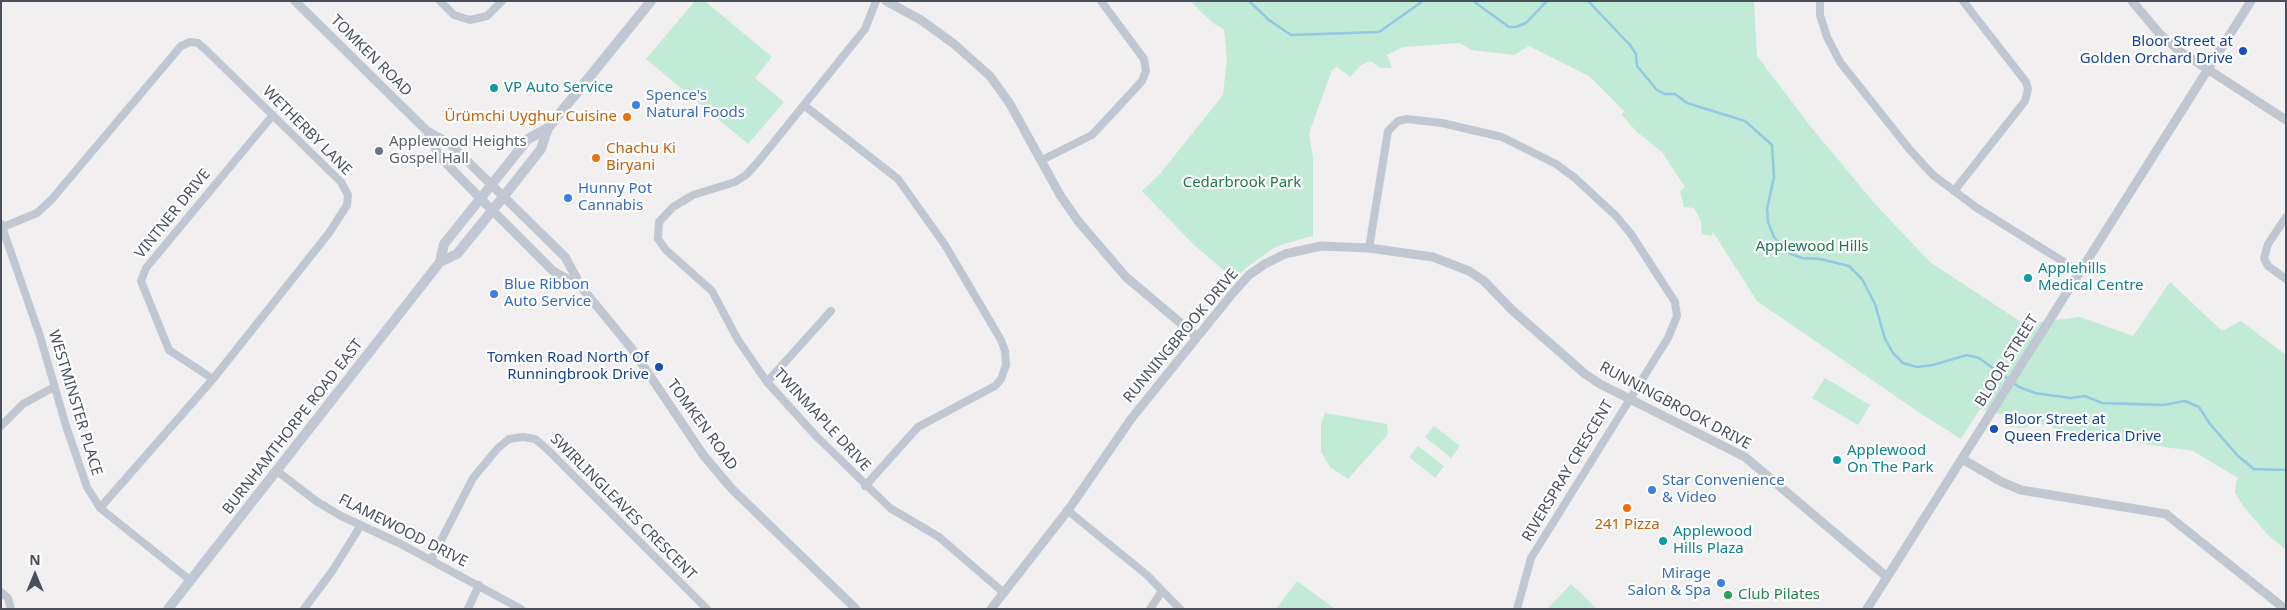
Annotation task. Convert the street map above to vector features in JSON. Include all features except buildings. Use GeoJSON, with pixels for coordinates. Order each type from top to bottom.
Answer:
{"type":"FeatureCollection","features":[{"type":"Feature","properties":{"kind":"main road","name":"BURNHAMTHORPE ROAD EAST"},"geometry":{"type":"LineString","coordinates":[[440,262],[457,254],[504,196],[541,149],[548,128],[651,1]]}},
{"type":"Feature","properties":{"kind":"main road","name":"BURNHAMTHORPE ROAD EAST"},"geometry":{"type":"LineString","coordinates":[[168,609],[440,262],[444,244],[528,139],[548,128]]}},
{"type":"Feature","properties":{"kind":"street","name":"TOMKEN ROAD"},"geometry":{"type":"LineString","coordinates":[[295,1],[427,131],[450,143],[565,257],[582,288],[632,349],[704,456],[721,476],[856,609]]}},
{"type":"Feature","properties":{"kind":"street"},"geometry":{"type":"LineString","coordinates":[[440,1],[454,15],[470,20],[487,16],[502,1]]}},
{"type":"Feature","properties":{"kind":"street","name":"TWINMAPLE DRIVE"},"geometry":{"type":"LineString","coordinates":[[876,1],[865,29],[805,106],[746,175],[735,182],[683,200],[673,207],[658,227],[657,236],[660,245],[712,291],[738,340],[767,382],[788,408],[865,486],[910,521],[939,537],[1004,593]]}},
{"type":"Feature","properties":{"kind":"street"},"geometry":{"type":"LineString","coordinates":[[886,1],[913,15],[940,34],[990,76],[1010,104],[1060,195],[1104,253],[1147,297],[1196,336]]}},
{"type":"Feature","properties":{"kind":"street"},"geometry":{"type":"LineString","coordinates":[[1042,160],[1092,135],[1142,81],[1146,71],[1144,59],[1101,1]]}},
{"type":"Feature","properties":{"kind":"street"},"geometry":{"type":"LineString","coordinates":[[1820,1],[1820,15],[1827,37],[1840,62],[1910,150],[1933,175],[1954,191],[2080,272]]}},
{"type":"Feature","properties":{"kind":"street"},"geometry":{"type":"LineString","coordinates":[[1954,191],[2025,101],[2028,89],[2026,82],[1963,1]]}},
{"type":"Feature","properties":{"kind":"street"},"geometry":{"type":"LineString","coordinates":[[2132,1],[2159,33],[2178,50],[2286,120]]}},
{"type":"Feature","properties":{"kind":"street","name":"BLOOR STREET"},"geometry":{"type":"LineString","coordinates":[[1867,609],[2251,1]]}},
{"type":"Feature","properties":{"kind":"street","name":"WETHERBY LANE"},"geometry":{"type":"LineString","coordinates":[[2,225],[37,213],[52,199],[181,46],[190,42],[198,43],[341,182],[348,195],[347,205],[330,233],[213,379],[100,508]]}},
{"type":"Feature","properties":{"kind":"street"},"geometry":{"type":"LineString","coordinates":[[805,106],[898,179],[946,245],[1002,340],[1005,351],[1006,365],[1002,379],[995,386],[918,427],[865,486]]}},
{"type":"Feature","properties":{"kind":"street","name":"VINTNER DRIVE"},"geometry":{"type":"LineString","coordinates":[[213,379],[169,350],[141,280],[146,268],[272,115]]}},
{"type":"Feature","properties":{"kind":"street","name":"RIVERSPRAY CRESCENT"},"geometry":{"type":"LineString","coordinates":[[1369,248],[1387,138],[1392,126],[1398,121],[1407,119],[1442,122],[1502,137],[1556,164],[1593,193],[1616,216],[1646,255],[1675,302],[1677,316],[1675,325],[1531,558],[1517,609]]}},
{"type":"Feature","properties":{"kind":"street","name":"TOMKEN ROAD"},"geometry":{"type":"LineString","coordinates":[[427,131],[438,156],[553,271],[582,288]]}},
{"type":"Feature","properties":{"kind":"street"},"geometry":{"type":"LineString","coordinates":[[2286,217],[2268,244],[2264,258],[2268,266],[2286,279]]}},
{"type":"Feature","properties":{"kind":"street","name":"WESTMINSTER PLACE"},"geometry":{"type":"LineString","coordinates":[[2,225],[40,336],[54,387],[87,487],[100,508],[190,580]]}},
{"type":"Feature","properties":{"kind":"street","name":"RUNNINGBROOK DRIVE"},"geometry":{"type":"LineString","coordinates":[[990,609],[1067,510],[1132,418],[1196,336],[1249,275],[1285,254],[1307,248],[1369,248],[1433,257],[1470,271],[1585,374],[1628,399],[1745,457],[1887,578]]}},
{"type":"Feature","properties":{"kind":"street"},"geometry":{"type":"LineString","coordinates":[[767,382],[830,311]]}},
{"type":"Feature","properties":{"kind":"street"},"geometry":{"type":"LineString","coordinates":[[1,426],[23,404],[54,387]]}},
{"type":"Feature","properties":{"kind":"street","name":"SWIRLINGLEAVES CRESCENT"},"geometry":{"type":"LineString","coordinates":[[432,560],[473,478],[498,448],[509,439],[535,439],[707,609]]}},
{"type":"Feature","properties":{"kind":"street"},"geometry":{"type":"LineString","coordinates":[[1962,459],[2002,482],[2021,490],[2166,514],[2285,609]]}},
{"type":"Feature","properties":{"kind":"street","name":"FLAMEWOOD DRIVE"},"geometry":{"type":"LineString","coordinates":[[277,471],[316,501],[432,560],[521,609]]}},
{"type":"Feature","properties":{"kind":"street"},"geometry":{"type":"LineString","coordinates":[[1067,510],[1147,575],[1180,609]]}},
{"type":"Feature","properties":{"kind":"street"},"geometry":{"type":"LineString","coordinates":[[304,609],[333,570],[361,525]]}},
{"type":"Feature","properties":{"kind":"street"},"geometry":{"type":"LineString","coordinates":[[468,609],[479,585]]}},
{"type":"Feature","properties":{"kind":"street"},"geometry":{"type":"LineString","coordinates":[[1150,609],[1162,591]]}},
{"type":"Feature","properties":{"kind":"street"},"geometry":{"type":"LineString","coordinates":[[1,592],[8,598],[11,609]]}},
{"type":"Feature","properties":{"kind":"green space"},"geometry":{"type":"Polygon","coordinates":[[[695,1],[705,1],[772,57],[755,78],[784,102],[748,144],[646,59],[695,1]]]}},
{"type":"Feature","properties":{"kind":"green space","name":"Applewood Hills"},"geometry":{"type":"Polygon","coordinates":[[[1190,1],[1754,1],[1757,56],[1811,127],[1876,205],[1930,262],[2024,324],[2080,317],[2133,336],[2170,282],[2222,331],[2241,321],[2286,355],[2286,550],[2268,535],[2243,506],[2235,493],[2238,478],[2193,451],[2087,436],[2079,442],[2064,441],[2053,427],[2040,424],[2023,428],[2010,427],[2015,418],[1980,409],[1961,439],[1920,413],[1757,301],[1713,232],[1711,236],[1702,234],[1701,221],[1694,208],[1684,207],[1680,191],[1685,187],[1662,152],[1637,132],[1622,115],[1624,111],[1589,76],[1529,46],[1514,55],[1471,50],[1460,43],[1403,47],[1387,55],[1392,68],[1381,68],[1370,61],[1361,65],[1350,77],[1337,67],[1332,70],[1309,133],[1313,157],[1313,236],[1277,246],[1248,266],[1234,279],[1193,244],[1142,191],[1159,175],[1223,95],[1227,58],[1224,29],[1214,24],[1190,1]]]}},
{"type":"Feature","properties":{"kind":"green space"},"geometry":{"type":"Polygon","coordinates":[[[1825,378],[1870,405],[1858,425],[1812,398],[1825,378]]]}},
{"type":"Feature","properties":{"kind":"green space"},"geometry":{"type":"Polygon","coordinates":[[[1325,413],[1387,424],[1388,434],[1348,479],[1330,467],[1321,452],[1321,424],[1325,413]]]}},
{"type":"Feature","properties":{"kind":"green space"},"geometry":{"type":"Polygon","coordinates":[[[1434,426],[1460,446],[1451,458],[1425,437],[1434,426]]]}},
{"type":"Feature","properties":{"kind":"green space"},"geometry":{"type":"Polygon","coordinates":[[[1418,446],[1444,466],[1435,478],[1409,457],[1418,446]]]}},
{"type":"Feature","properties":{"kind":"green space"},"geometry":{"type":"Polygon","coordinates":[[[1297,581],[1335,609],[1276,609],[1297,581]]]}},
{"type":"Feature","properties":{"kind":"green space"},"geometry":{"type":"Polygon","coordinates":[[[1571,584],[1597,609],[1547,609],[1571,584]]]}},
{"type":"Feature","properties":{"kind":"waterway"},"geometry":{"type":"LineString","coordinates":[[1249,1],[1269,20],[1291,35],[1379,32],[1423,1]]}},
{"type":"Feature","properties":{"kind":"waterway"},"geometry":{"type":"LineString","coordinates":[[1473,1],[1509,27],[1516,27],[1526,23],[1547,1]]}},
{"type":"Feature","properties":{"kind":"waterway"},"geometry":{"type":"LineString","coordinates":[[1588,1],[1630,45],[1636,54],[1637,66],[1657,90],[1665,94],[1675,94],[1687,103],[1745,121],[1772,145],[1774,177],[1767,209],[1768,222],[1774,237],[1789,253],[1802,258],[1820,259],[1849,266],[1862,279],[1875,304],[1885,339],[1893,353],[1903,363],[1917,367],[1933,365],[1967,355],[1979,358],[2019,387],[2035,393],[2070,398],[2085,396],[2102,403],[2163,405],[2185,401],[2199,407],[2210,424],[2238,456],[2254,469],[2286,470]]}},
{"type":"Feature","properties":{"kind":"place","name":"Bloor Street at Golden Orchard Drive"},"geometry":{"type":"Point","coordinates":[2243,51]}},
{"type":"Feature","properties":{"kind":"place","name":"VP Auto Service"},"geometry":{"type":"Point","coordinates":[494,88]}},
{"type":"Feature","properties":{"kind":"place","name":"Spence's Natural Foods"},"geometry":{"type":"Point","coordinates":[636,105]}},
{"type":"Feature","properties":{"kind":"place","name":"Ürümchi Uyghur Cuisine"},"geometry":{"type":"Point","coordinates":[627,117]}},
{"type":"Feature","properties":{"kind":"place","name":"Applewood Heights Gospel Hall"},"geometry":{"type":"Point","coordinates":[379,151]}},
{"type":"Feature","properties":{"kind":"place","name":"Chachu Ki Biryani"},"geometry":{"type":"Point","coordinates":[596,158]}},
{"type":"Feature","properties":{"kind":"place","name":"Hunny Pot Cannabis"},"geometry":{"type":"Point","coordinates":[568,198]}},
{"type":"Feature","properties":{"kind":"place","name":"Applehills Medical Centre"},"geometry":{"type":"Point","coordinates":[2028,278]}},
{"type":"Feature","properties":{"kind":"place","name":"Blue Ribbon Auto Service"},"geometry":{"type":"Point","coordinates":[494,294]}},
{"type":"Feature","properties":{"kind":"place","name":"Tomken Road North Of Runningbrook Drive"},"geometry":{"type":"Point","coordinates":[659,367]}},
{"type":"Feature","properties":{"kind":"place","name":"Bloor Street at Queen Frederica Drive"},"geometry":{"type":"Point","coordinates":[1994,429]}},
{"type":"Feature","properties":{"kind":"place","name":"Applewood On The Park"},"geometry":{"type":"Point","coordinates":[1837,460]}},
{"type":"Feature","properties":{"kind":"place","name":"Star Convenience & Video"},"geometry":{"type":"Point","coordinates":[1652,490]}},
{"type":"Feature","properties":{"kind":"place","name":"241 Pizza"},"geometry":{"type":"Point","coordinates":[1627,508]}},
{"type":"Feature","properties":{"kind":"place","name":"Applewood Hills Plaza"},"geometry":{"type":"Point","coordinates":[1663,541]}},
{"type":"Feature","properties":{"kind":"place","name":"Mirage Salon & Spa"},"geometry":{"type":"Point","coordinates":[1721,583]}},
{"type":"Feature","properties":{"kind":"place","name":"Club Pilates"},"geometry":{"type":"Point","coordinates":[1728,595]}},
{"type":"Feature","properties":{"kind":"park label","name":"Cedarbrook Park"},"geometry":{"type":"Point","coordinates":[1242,183]}}]}
